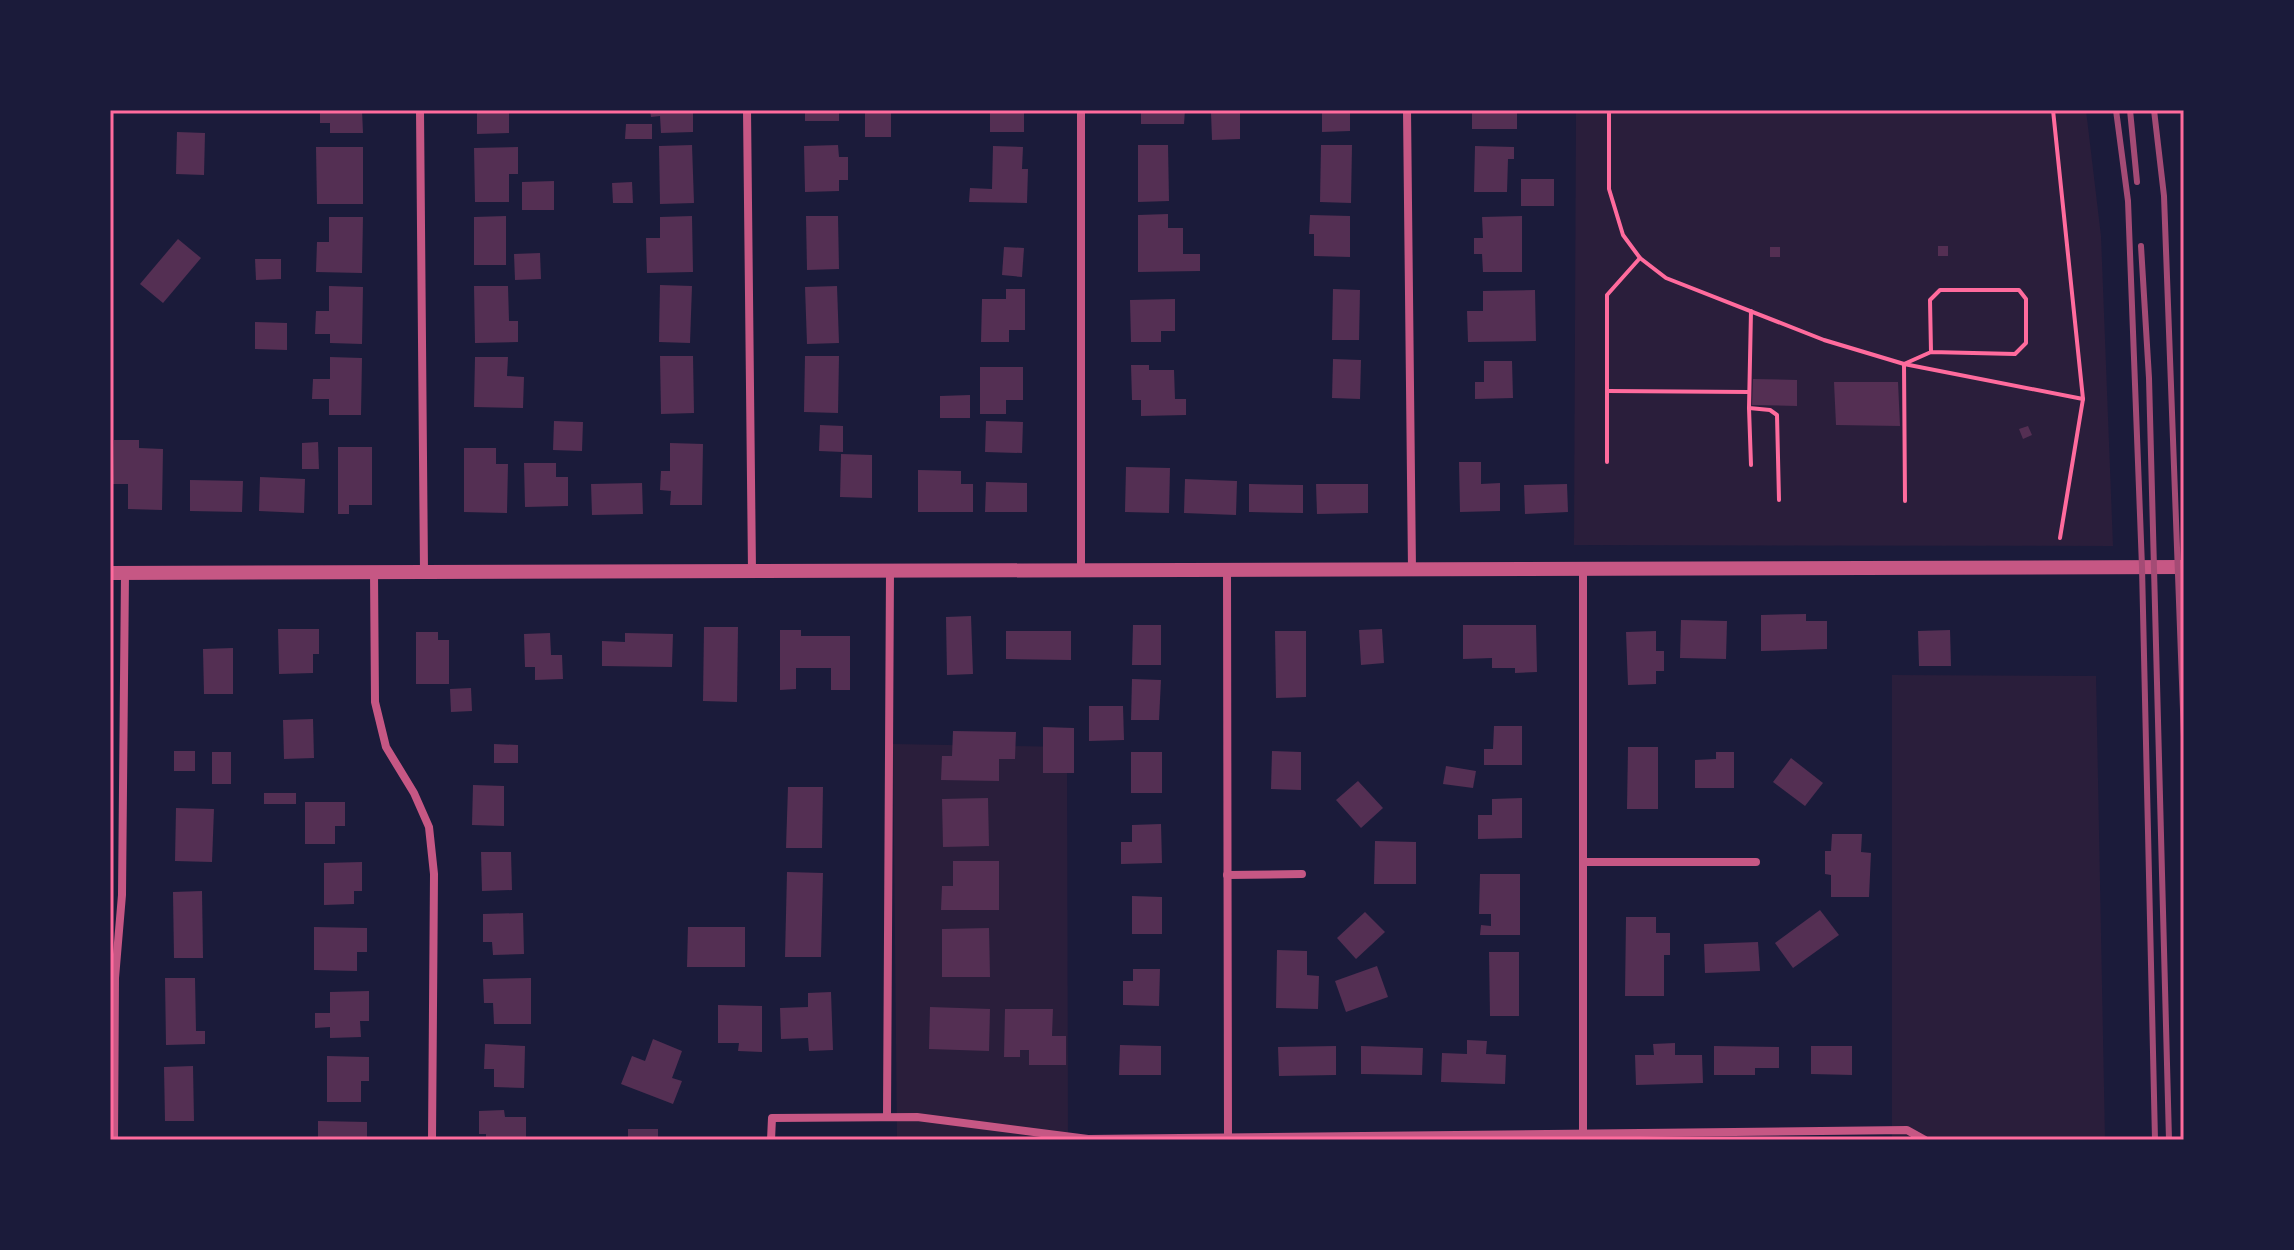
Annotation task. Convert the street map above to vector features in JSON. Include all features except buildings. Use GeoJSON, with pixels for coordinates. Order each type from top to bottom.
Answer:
{"type":"FeatureCollection","features":[{"type":"Feature","properties":{"kind":"street"},"geometry":{"type":"LineString","coordinates":[[420,110],[424,572]]}},
{"type":"Feature","properties":{"kind":"street"},"geometry":{"type":"LineString","coordinates":[[747,110],[752,571]]}},
{"type":"Feature","properties":{"kind":"street"},"geometry":{"type":"LineString","coordinates":[[1081,110],[1081,570]]}},
{"type":"Feature","properties":{"kind":"street"},"geometry":{"type":"LineString","coordinates":[[1407,110],[1412,570]]}},
{"type":"Feature","properties":{"kind":"street"},"geometry":{"type":"LineString","coordinates":[[114,1140],[112,978],[122,895],[118,573],[2184,567]]}},
{"type":"Feature","properties":{"kind":"street"},"geometry":{"type":"LineString","coordinates":[[1583,569],[1583,1137]]}},
{"type":"Feature","properties":{"kind":"street"},"geometry":{"type":"LineString","coordinates":[[1227,570],[1228,1139]]}},
{"type":"Feature","properties":{"kind":"street"},"geometry":{"type":"LineString","coordinates":[[887,1117],[890,571]]}},
{"type":"Feature","properties":{"kind":"street"},"geometry":{"type":"LineString","coordinates":[[374,572],[375,702],[386,747],[414,793],[429,827],[434,874],[432,1140]]}},
{"type":"Feature","properties":{"kind":"street"},"geometry":{"type":"LineString","coordinates":[[1583,862],[1756,862]]}},
{"type":"Feature","properties":{"kind":"street"},"geometry":{"type":"LineString","coordinates":[[1227,875],[1302,874]]}},
{"type":"Feature","properties":{"kind":"street"},"geometry":{"type":"LineString","coordinates":[[771,1140],[772,1118],[887,1117],[917,1117],[1088,1139],[1583,1137],[1907,1130],[1925,1140]]}},
{"type":"Feature","properties":{"kind":"path"},"geometry":{"type":"LineString","coordinates":[[1609,110],[1609,189],[1623,235],[1640,258],[1666,278],[1824,340],[1904,364],[2083,399]]}},
{"type":"Feature","properties":{"kind":"path"},"geometry":{"type":"LineString","coordinates":[[2053,110],[2083,399],[2060,538]]}},
{"type":"Feature","properties":{"kind":"path"},"geometry":{"type":"LineString","coordinates":[[1607,462],[1607,295],[1640,258]]}},
{"type":"Feature","properties":{"kind":"path"},"geometry":{"type":"LineString","coordinates":[[1904,364],[1931,352],[2015,354],[2026,343],[2026,299],[2019,290],[1940,290],[1930,300],[1931,352]]}},
{"type":"Feature","properties":{"kind":"path"},"geometry":{"type":"LineString","coordinates":[[1751,311],[1751,465]]}},
{"type":"Feature","properties":{"kind":"path"},"geometry":{"type":"LineString","coordinates":[[1904,364],[1905,501]]}},
{"type":"Feature","properties":{"kind":"path"},"geometry":{"type":"LineString","coordinates":[[1607,391],[1749,392]]}},
{"type":"Feature","properties":{"kind":"path"},"geometry":{"type":"LineString","coordinates":[[1749,408],[1770,410],[1777,415],[1779,500]]}},
{"type":"Feature","properties":{"kind":"shaded area"},"geometry":{"type":"Polygon","coordinates":[[[1576,110],[2086,110],[2101,236],[2113,546],[1574,545],[1576,110]]]}},
{"type":"Feature","properties":{"kind":"shaded area"},"geometry":{"type":"Polygon","coordinates":[[[1892,675],[2096,676],[2105,1140],[1892,1140],[1892,675]]]}},
{"type":"Feature","properties":{"kind":"shaded area"},"geometry":{"type":"Polygon","coordinates":[[[893,744],[1067,747],[1068,1140],[897,1140],[893,744]]]}},
{"type":"Feature","properties":{"kind":"railway"},"geometry":{"type":"LineString","coordinates":[[2116,110],[2128,201],[2142,567],[2155,1140]]}},
{"type":"Feature","properties":{"kind":"railway"},"geometry":{"type":"LineString","coordinates":[[2130,110],[2137,182]]}},
{"type":"Feature","properties":{"kind":"railway"},"geometry":{"type":"LineString","coordinates":[[2154,110],[2164,196],[2184,737]]}},
{"type":"Feature","properties":{"kind":"railway"},"geometry":{"type":"LineString","coordinates":[[2141,246],[2149,378],[2169,1140]]}}]}
